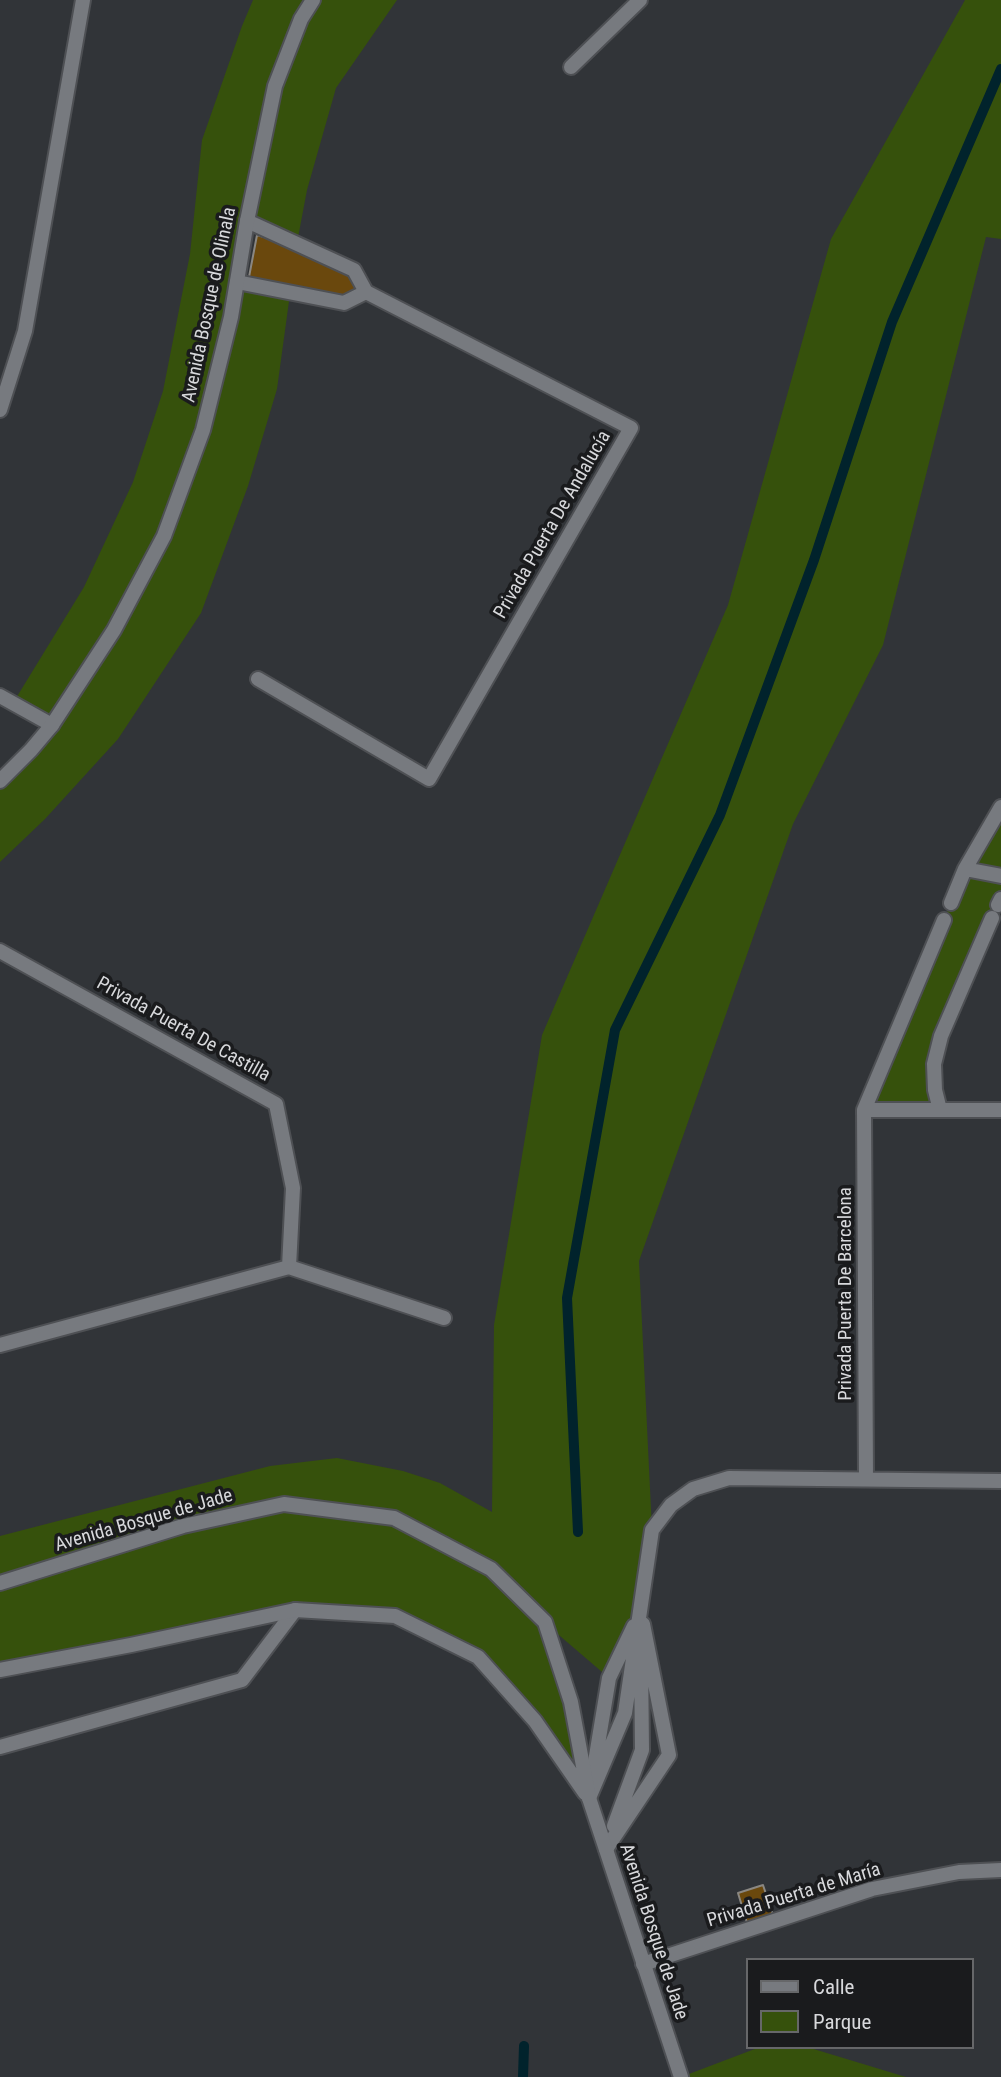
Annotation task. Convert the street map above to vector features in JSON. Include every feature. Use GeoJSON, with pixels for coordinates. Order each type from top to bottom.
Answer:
{"type":"FeatureCollection","features":[{"type":"Feature","properties":{"kind":"street"},"geometry":{"type":"LineString","coordinates":[[0,410],[25,331],[83,0]]}},
{"type":"Feature","properties":{"kind":"street","name":"Avenida Bosque de Olinala"},"geometry":{"type":"LineString","coordinates":[[0,781],[31,751],[52,724],[114,629],[164,537],[203,430],[231,317],[247,221],[275,86],[301,19],[313,0]]}},
{"type":"Feature","properties":{"kind":"street"},"geometry":{"type":"LineString","coordinates":[[571,66],[640,0]]}},
{"type":"Feature","properties":{"kind":"street","name":"Privada Puerta De Andalucía"},"geometry":{"type":"LineString","coordinates":[[247,221],[354,270],[366,292],[631,428],[429,779],[258,679]]}},
{"type":"Feature","properties":{"kind":"street"},"geometry":{"type":"LineString","coordinates":[[237,282],[344,303],[366,292]]}},
{"type":"Feature","properties":{"kind":"street"},"geometry":{"type":"LineString","coordinates":[[0,696],[52,724]]}},
{"type":"Feature","properties":{"kind":"street"},"geometry":{"type":"LineString","coordinates":[[951,903],[965,869],[1001,807]]}},
{"type":"Feature","properties":{"kind":"street"},"geometry":{"type":"LineString","coordinates":[[965,869],[1001,876]]}},
{"type":"Feature","properties":{"kind":"street"},"geometry":{"type":"LineString","coordinates":[[940,1110],[935,1090],[934,1064],[941,1036],[997,907]]}},
{"type":"Feature","properties":{"kind":"street","name":"Privada Puerta De Barcelona"},"geometry":{"type":"LineString","coordinates":[[866,1478],[864,1110],[944,920]]}},
{"type":"Feature","properties":{"kind":"street","name":"Privada Puerta De Castilla"},"geometry":{"type":"LineString","coordinates":[[0,951],[276,1104],[293,1188],[289,1267]]}},
{"type":"Feature","properties":{"kind":"street"},"geometry":{"type":"LineString","coordinates":[[864,1110],[1001,1110]]}},
{"type":"Feature","properties":{"kind":"street"},"geometry":{"type":"LineString","coordinates":[[0,1345],[289,1267],[444,1318]]}},
{"type":"Feature","properties":{"kind":"street"},"geometry":{"type":"LineString","coordinates":[[589,1798],[625,1713],[652,1530],[671,1505],[693,1489],[729,1478],[1001,1481]]}},
{"type":"Feature","properties":{"kind":"street","name":"Avenida Bosque de Jade"},"geometry":{"type":"LineString","coordinates":[[0,1583],[183,1526],[284,1504],[394,1518],[491,1569],[545,1622],[570,1702],[589,1798],[681,2077]]}},
{"type":"Feature","properties":{"kind":"street"},"geometry":{"type":"LineString","coordinates":[[0,1746],[242,1680],[295,1610]]}},
{"type":"Feature","properties":{"kind":"street","name":"Avenida Bosque de Jade"},"geometry":{"type":"LineString","coordinates":[[0,1670],[295,1610],[395,1616],[478,1657],[535,1721],[589,1798]]}},
{"type":"Feature","properties":{"kind":"street"},"geometry":{"type":"LineString","coordinates":[[589,1798],[609,1678],[640,1612]]}},
{"type":"Feature","properties":{"kind":"street"},"geometry":{"type":"LineString","coordinates":[[606,1849],[669,1755],[640,1612]]}},
{"type":"Feature","properties":{"kind":"street"},"geometry":{"type":"LineString","coordinates":[[606,1849],[642,1750],[640,1612]]}},
{"type":"Feature","properties":{"kind":"street","name":"Privada Puerta de María"},"geometry":{"type":"LineString","coordinates":[[643,1964],[872,1889],[960,1872],[1001,1870]]}},
{"type":"Feature","properties":{"kind":"green space"},"geometry":{"type":"Polygon","coordinates":[[[253,0],[397,0],[336,88],[307,190],[297,243],[248,221],[237,282],[290,294],[277,389],[248,486],[201,613],[118,739],[45,819],[0,862],[0,782],[52,725],[13,703],[84,587],[133,482],[163,391],[190,254],[202,140],[253,0]]]}},
{"type":"Feature","properties":{"kind":"green space"},"geometry":{"type":"Polygon","coordinates":[[[965,0],[1001,0],[1001,239],[986,237],[883,645],[793,824],[639,1261],[652,1530],[640,1612],[609,1678],[546,1624],[589,1798],[478,1657],[395,1616],[295,1610],[0,1670],[0,1536],[270,1466],[337,1458],[403,1471],[440,1483],[492,1512],[494,1325],[542,1035],[728,605],[831,239],[965,0]]]}},
{"type":"Feature","properties":{"kind":"green space"},"geometry":{"type":"Polygon","coordinates":[[[1001,807],[1001,899],[941,1036],[940,1110],[864,1110],[965,869],[1001,807]]]}},
{"type":"Feature","properties":{"kind":"green space"},"geometry":{"type":"Polygon","coordinates":[[[755,2049],[814,2049],[906,2077],[681,2077],[755,2049]]]}},
{"type":"Feature","properties":{"kind":"building"},"geometry":{"type":"Polygon","coordinates":[[[257,235],[295,246],[350,273],[359,289],[343,299],[249,277],[257,235]]]}},
{"type":"Feature","properties":{"kind":"building"},"geometry":{"type":"Polygon","coordinates":[[[763,1885],[774,1918],[748,1926],[738,1893],[763,1885]]]}},
{"type":"Feature","properties":{"kind":"waterway"},"geometry":{"type":"LineString","coordinates":[[578,1532],[567,1298],[615,1030],[720,815],[814,560],[892,322],[1001,69]]}},
{"type":"Feature","properties":{"kind":"waterway"},"geometry":{"type":"LineString","coordinates":[[523,2077],[524,2046]]}}]}
